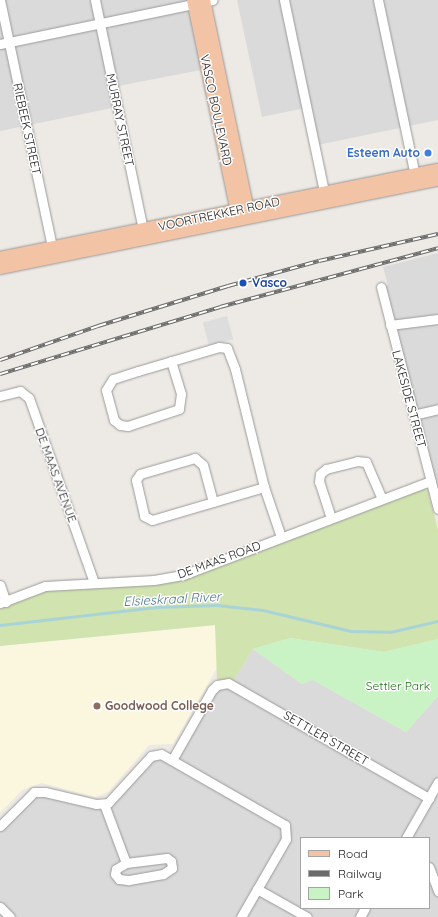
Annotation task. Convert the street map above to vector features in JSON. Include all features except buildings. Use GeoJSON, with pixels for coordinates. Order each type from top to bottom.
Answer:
{"type":"FeatureCollection","features":[{"type":"Feature","properties":{"kind":"main road","name":"VASCO BOULEVARD"},"geometry":{"type":"LineString","coordinates":[[201,1],[243,215]]}},
{"type":"Feature","properties":{"kind":"main road","name":"VOORTREKKER ROAD"},"geometry":{"type":"LineString","coordinates":[[0,268],[53,253],[416,179],[438,170]]}},
{"type":"Feature","properties":{"kind":"main road","name":"VOORTREKKER ROAD"},"geometry":{"type":"LineString","coordinates":[[416,179],[438,180]]}},
{"type":"Feature","properties":{"kind":"main road","name":"VOORTREKKER ROAD"},"geometry":{"type":"LineString","coordinates":[[0,258],[53,253]]}},
{"type":"Feature","properties":{"kind":"street","name":"RIEBEEK STREET"},"geometry":{"type":"LineString","coordinates":[[0,0],[4,43],[53,253]]}},
{"type":"Feature","properties":{"kind":"street","name":"MURRAY STREET"},"geometry":{"type":"LineString","coordinates":[[95,0],[144,235]]}},
{"type":"Feature","properties":{"kind":"street"},"geometry":{"type":"LineString","coordinates":[[284,0],[325,198]]}},
{"type":"Feature","properties":{"kind":"street"},"geometry":{"type":"LineString","coordinates":[[378,0],[416,179]]}},
{"type":"Feature","properties":{"kind":"street"},"geometry":{"type":"LineString","coordinates":[[4,43],[100,24],[201,1]]}},
{"type":"Feature","properties":{"kind":"street","name":"LAKESIDE STREET"},"geometry":{"type":"LineString","coordinates":[[381,287],[438,510]]}},
{"type":"Feature","properties":{"kind":"street"},"geometry":{"type":"LineString","coordinates":[[390,325],[438,319]]}},
{"type":"Feature","properties":{"kind":"street"},"geometry":{"type":"LineString","coordinates":[[171,361],[181,394],[179,409],[128,426],[116,423],[106,394],[106,387],[110,381],[171,361],[219,347],[227,348],[235,369],[264,487],[281,537]]}},
{"type":"Feature","properties":{"kind":"street","name":"DE MAAS AVENUE"},"geometry":{"type":"LineString","coordinates":[[0,396],[20,390],[29,398],[94,583]]}},
{"type":"Feature","properties":{"kind":"street"},"geometry":{"type":"LineString","coordinates":[[413,415],[438,409]]}},
{"type":"Feature","properties":{"kind":"street"},"geometry":{"type":"LineString","coordinates":[[213,502],[203,465],[195,458],[140,474],[136,480],[142,510],[150,520],[161,519],[264,487]]}},
{"type":"Feature","properties":{"kind":"street"},"geometry":{"type":"LineString","coordinates":[[332,518],[319,482],[320,474],[326,469],[357,461],[366,462],[382,500]]}},
{"type":"Feature","properties":{"kind":"street","name":"DE MAAS ROAD"},"geometry":{"type":"LineString","coordinates":[[3,602],[45,586],[176,576],[431,481]]}},
{"type":"Feature","properties":{"kind":"street"},"geometry":{"type":"LineString","coordinates":[[0,585],[3,602]]}},
{"type":"Feature","properties":{"kind":"street","name":"SETTLER STREET"},"geometry":{"type":"LineString","coordinates":[[172,760],[212,690],[221,684],[228,683],[429,798]]}},
{"type":"Feature","properties":{"kind":"street"},"geometry":{"type":"LineString","coordinates":[[0,826],[34,792],[45,792],[104,804],[111,800],[151,756],[158,754],[172,760],[285,825],[286,839],[241,917]]}},
{"type":"Feature","properties":{"kind":"street"},"geometry":{"type":"LineString","coordinates":[[407,837],[438,784]]}},
{"type":"Feature","properties":{"kind":"street"},"geometry":{"type":"LineString","coordinates":[[104,804],[126,864]]}},
{"type":"Feature","properties":{"kind":"street"},"geometry":{"type":"LineString","coordinates":[[167,858],[172,866],[170,870],[163,874],[121,880],[115,871],[126,864],[167,858]]}},
{"type":"Feature","properties":{"kind":"street"},"geometry":{"type":"LineString","coordinates":[[430,871],[438,891]]}},
{"type":"Feature","properties":{"kind":"street"},"geometry":{"type":"LineString","coordinates":[[257,889],[307,917]]}},
{"type":"Feature","properties":{"kind":"street"},"geometry":{"type":"LineString","coordinates":[[0,907],[10,917]]}},
{"type":"Feature","properties":{"kind":"shaded area"},"geometry":{"type":"Polygon","coordinates":[[[0,0],[192,0],[206,69],[113,87],[117,107],[0,131],[0,0]]]}},
{"type":"Feature","properties":{"kind":"shaded area"},"geometry":{"type":"Polygon","coordinates":[[[237,0],[438,0],[438,120],[313,146],[305,108],[262,117],[237,0]]]}},
{"type":"Feature","properties":{"kind":"shaded area"},"geometry":{"type":"Polygon","coordinates":[[[438,253],[438,509],[381,287],[388,285],[383,267],[438,253]]]}},
{"type":"Feature","properties":{"kind":"shaded area"},"geometry":{"type":"Polygon","coordinates":[[[227,316],[233,339],[209,346],[203,322],[227,316]]]}},
{"type":"Feature","properties":{"kind":"shaded area","name":"Goodwood College"},"geometry":{"type":"Polygon","coordinates":[[[216,625],[217,668],[173,744],[149,745],[108,792],[95,797],[42,783],[22,790],[0,813],[0,646],[216,625]]]}},
{"type":"Feature","properties":{"kind":"shaded area"},"geometry":{"type":"Polygon","coordinates":[[[253,649],[302,684],[313,680],[406,732],[438,696],[438,917],[0,917],[0,825],[31,793],[104,804],[148,758],[172,759],[211,690],[231,684],[253,649]]]}},
{"type":"Feature","properties":{"kind":"green space"},"geometry":{"type":"Polygon","coordinates":[[[424,487],[428,491],[438,530],[438,639],[384,652],[290,638],[253,649],[233,681],[217,680],[215,625],[0,646],[0,609],[37,593],[48,590],[157,583],[424,487]]]}},
{"type":"Feature","properties":{"kind":"green space","name":"Settler Park"},"geometry":{"type":"Polygon","coordinates":[[[290,638],[384,652],[438,639],[438,696],[406,732],[313,680],[302,684],[253,649],[290,638]]]}},
{"type":"Feature","properties":{"kind":"waterway","name":"Elsieskraal River"},"geometry":{"type":"LineString","coordinates":[[0,625],[156,607],[217,605],[263,610],[351,631],[390,632],[438,621]]}},
{"type":"Feature","properties":{"kind":"railway"},"geometry":{"type":"LineString","coordinates":[[0,360],[98,326],[228,286],[319,261],[438,234]]}},
{"type":"Feature","properties":{"kind":"railway"},"geometry":{"type":"LineString","coordinates":[[0,374],[220,307],[438,248]]}},
{"type":"Feature","properties":{"kind":"place","name":"Esteem Auto"},"geometry":{"type":"Point","coordinates":[428,153]}},
{"type":"Feature","properties":{"kind":"place","name":"Vasco"},"geometry":{"type":"Point","coordinates":[243,283]}},
{"type":"Feature","properties":{"kind":"place","name":"Goodwood College"},"geometry":{"type":"Point","coordinates":[97,706]}}]}
